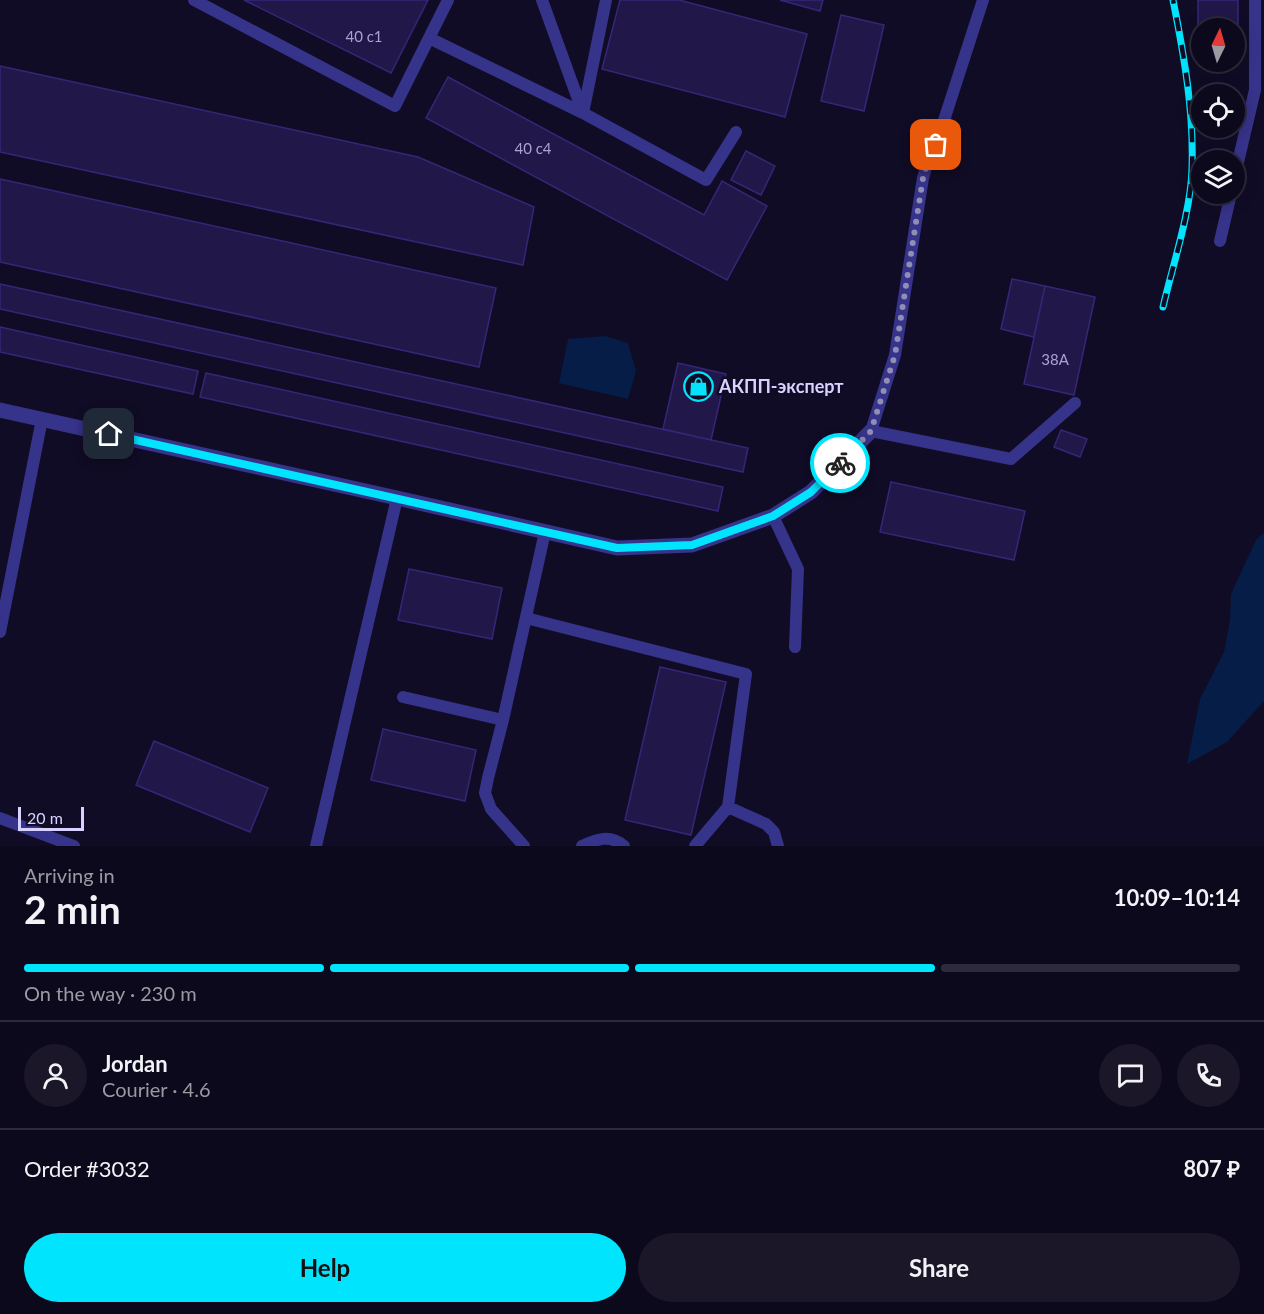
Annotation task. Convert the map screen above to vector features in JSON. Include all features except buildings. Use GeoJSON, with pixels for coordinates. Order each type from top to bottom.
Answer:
{"type":"FeatureCollection","features":[{"type":"Feature","properties":{"kind":"street"},"geometry":{"type":"LineString","coordinates":[[0,410],[617,548],[692,545],[773,516],[811,492],[871,431]]}},
{"type":"Feature","properties":{"kind":"lane"},"geometry":{"type":"LineString","coordinates":[[194,0],[395,106],[448,0]]}},
{"type":"Feature","properties":{"kind":"lane"},"geometry":{"type":"LineString","coordinates":[[542,0],[583,113]]}},
{"type":"Feature","properties":{"kind":"lane"},"geometry":{"type":"LineString","coordinates":[[583,113],[606,0]]}},
{"type":"Feature","properties":{"kind":"lane"},"geometry":{"type":"LineString","coordinates":[[983,0],[923,178],[895,355],[871,431],[1011,459],[1076,403]]}},
{"type":"Feature","properties":{"kind":"lane"},"geometry":{"type":"LineString","coordinates":[[1241,150],[1255,90],[1255,0]]}},
{"type":"Feature","properties":{"kind":"lane"},"geometry":{"type":"LineString","coordinates":[[429,38],[583,113],[706,180],[736,132]]}},
{"type":"Feature","properties":{"kind":"lane"},"geometry":{"type":"LineString","coordinates":[[1220,241],[1229,204]]}},
{"type":"Feature","properties":{"kind":"lane"},"geometry":{"type":"LineString","coordinates":[[0,632],[42,419]]}},
{"type":"Feature","properties":{"kind":"lane"},"geometry":{"type":"LineString","coordinates":[[316,846],[397,498]]}},
{"type":"Feature","properties":{"kind":"lane"},"geometry":{"type":"LineString","coordinates":[[773,516],[798,569],[795,647]]}},
{"type":"Feature","properties":{"kind":"lane"},"geometry":{"type":"LineString","coordinates":[[524,846],[491,809],[485,793],[504,720],[545,532]]}},
{"type":"Feature","properties":{"kind":"lane"},"geometry":{"type":"LineString","coordinates":[[526,618],[746,674],[728,807],[695,846]]}},
{"type":"Feature","properties":{"kind":"lane"},"geometry":{"type":"LineString","coordinates":[[403,697],[504,720]]}},
{"type":"Feature","properties":{"kind":"lane"},"geometry":{"type":"LineString","coordinates":[[728,807],[766,824],[774,832],[778,846]]}},
{"type":"Feature","properties":{"kind":"lane"},"geometry":{"type":"LineString","coordinates":[[0,818],[74,846]]}},
{"type":"Feature","properties":{"kind":"lane"},"geometry":{"type":"LineString","coordinates":[[582,846],[606,838],[618,841],[624,846]]}},
{"type":"Feature","properties":{"kind":"water"},"geometry":{"type":"Polygon","coordinates":[[[605,336],[628,343],[636,371],[628,399],[559,383],[568,339],[605,336]]]}},
{"type":"Feature","properties":{"kind":"water"},"geometry":{"type":"Polygon","coordinates":[[[1264,533],[1264,701],[1227,742],[1187,764],[1200,699],[1224,652],[1230,620],[1231,594],[1256,540],[1264,533]]]}},
{"type":"Feature","properties":{"kind":"railway"},"geometry":{"type":"LineString","coordinates":[[1163,307],[1185,220],[1192,168],[1190,105],[1173,0]]}},
{"type":"Feature","properties":{"kind":"way so far"},"geometry":{"type":"LineString","coordinates":[[840,463],[871,431],[895,355],[923,178],[936,145]]}},
{"type":"Feature","properties":{"kind":"place","name":"АКПП-эксперт"},"geometry":{"type":"Point","coordinates":[698,387]}},
{"type":"Feature","properties":{"kind":"route"},"geometry":{"type":"LineString","coordinates":[[109,434],[617,548],[692,545],[773,516],[811,492],[840,463]]}}]}
